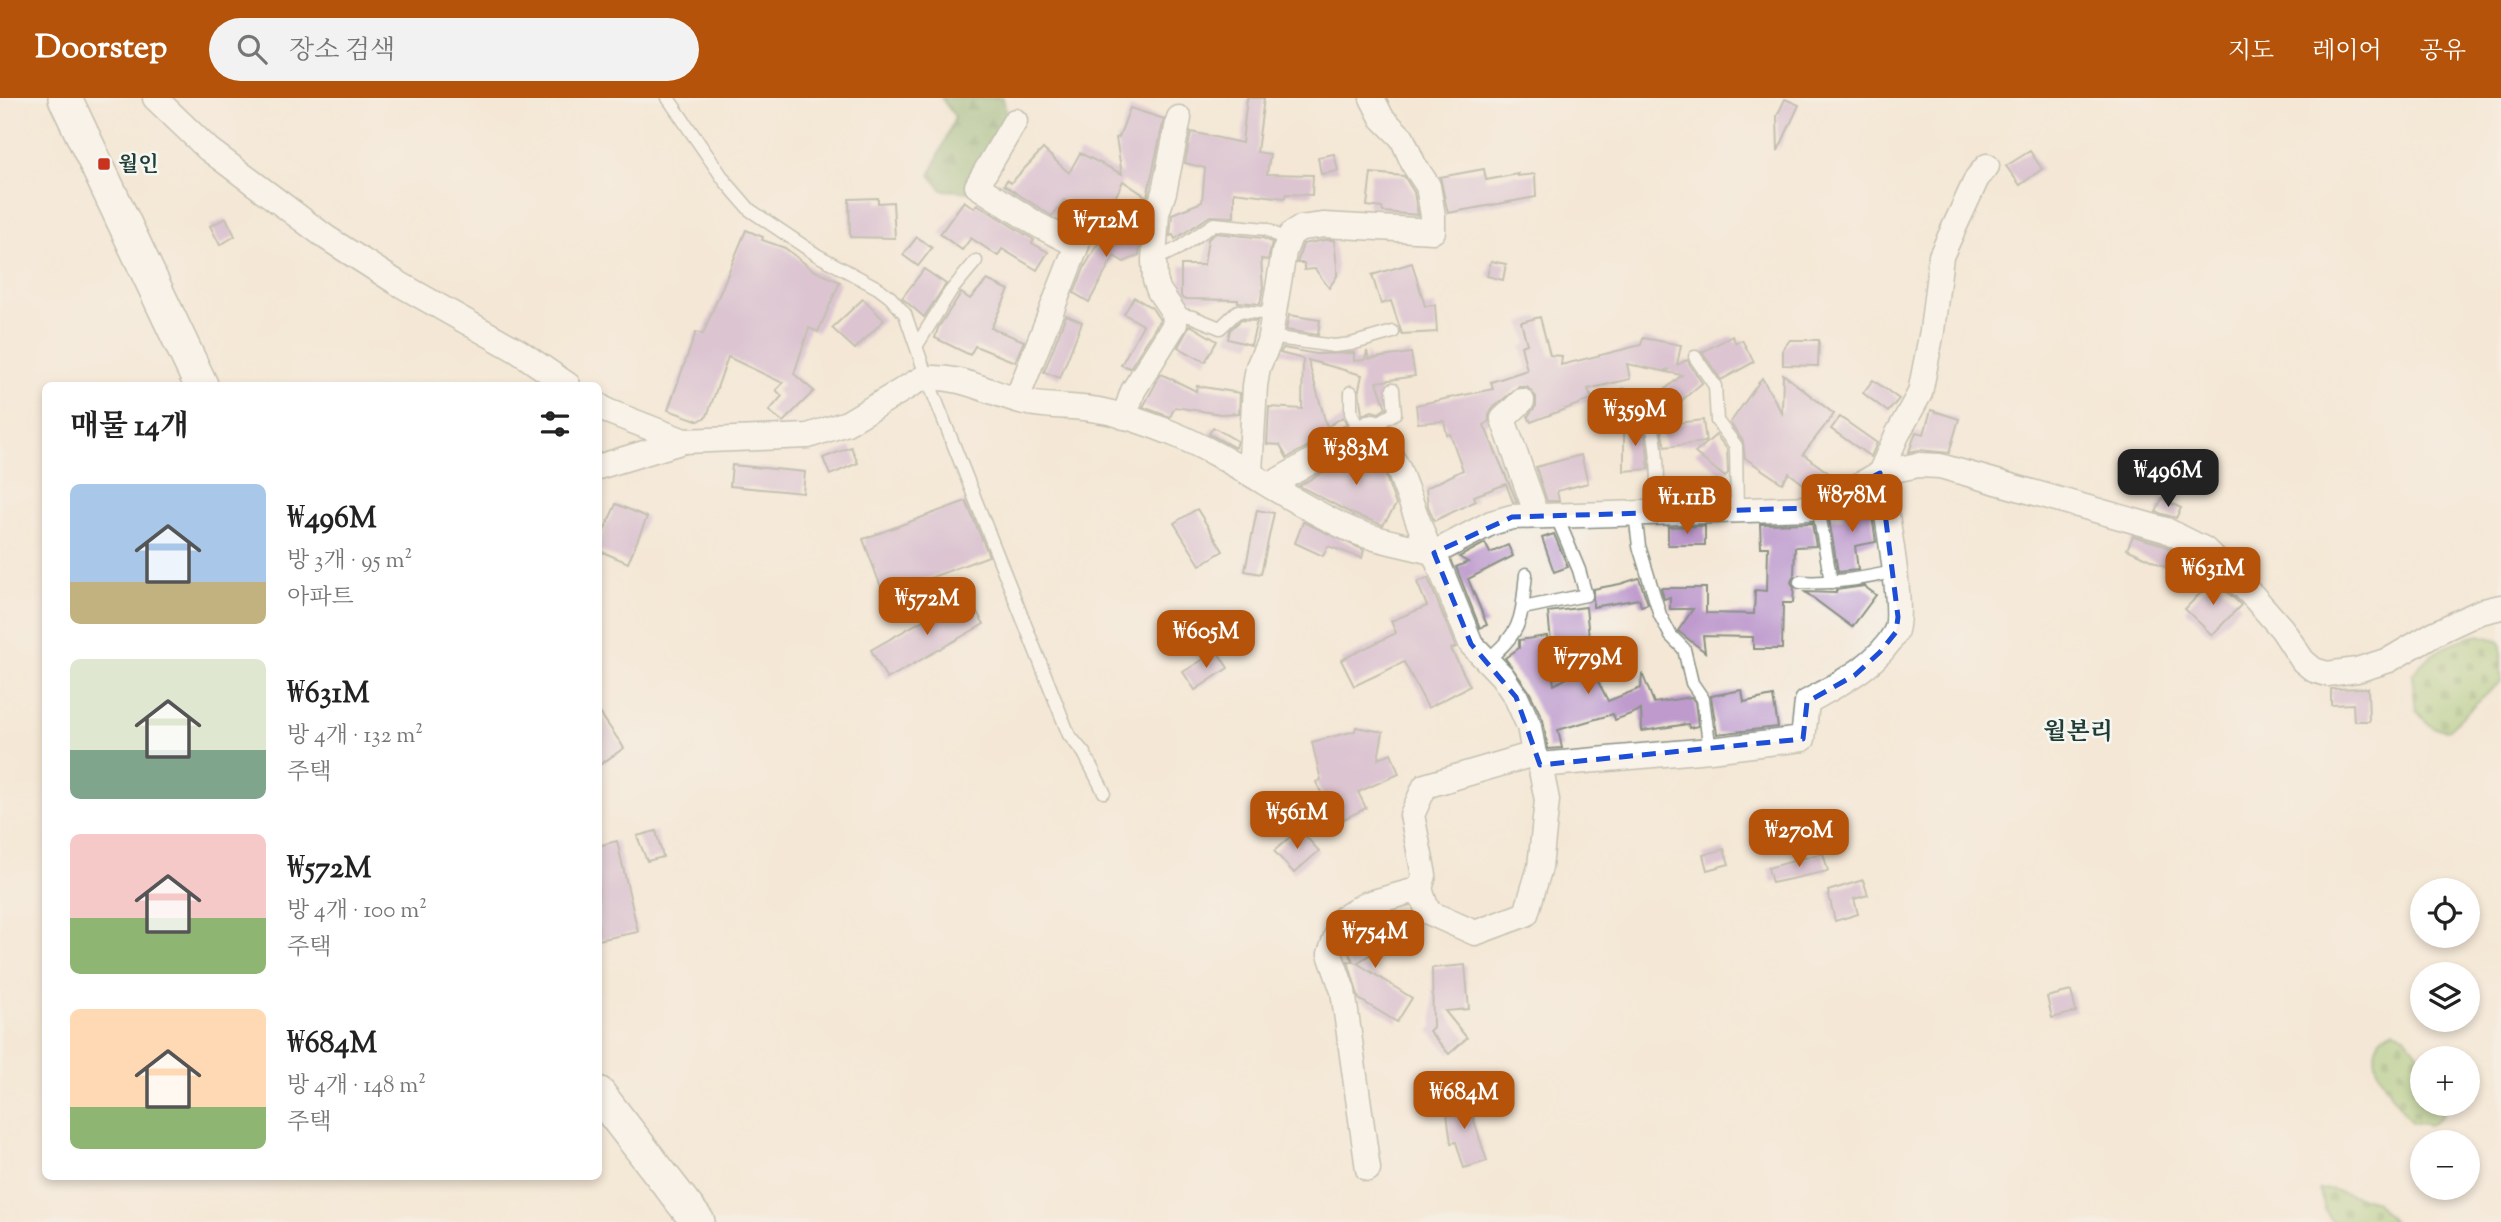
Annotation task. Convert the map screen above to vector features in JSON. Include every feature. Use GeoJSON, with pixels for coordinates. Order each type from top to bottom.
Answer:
{"type":"FeatureCollection","features":[{"type":"Feature","properties":{"kind":"street"},"geometry":{"type":"LineString","coordinates":[[65,98],[200,382]]}},
{"type":"Feature","properties":{"kind":"street"},"geometry":{"type":"LineString","coordinates":[[155,98],[208,149],[327,238],[396,282],[518,351],[564,382]]}},
{"type":"Feature","properties":{"kind":"street"},"geometry":{"type":"LineString","coordinates":[[1250,472],[1258,367],[1272,325],[1287,241],[1291,234],[1301,228],[1324,225],[1433,231],[1428,186],[1414,165],[1402,138],[1382,118],[1372,98]]}},
{"type":"Feature","properties":{"kind":"street"},"geometry":{"type":"LineString","coordinates":[[1124,416],[1133,391],[1175,324],[1174,313],[1155,280],[1154,260],[1157,212],[1164,192],[1179,118]]}},
{"type":"Feature","properties":{"kind":"street"},"geometry":{"type":"LineString","coordinates":[[1015,121],[977,186],[1038,225],[1077,245],[1017,399]]}},
{"type":"Feature","properties":{"kind":"street"},"geometry":{"type":"LineString","coordinates":[[1273,487],[1279,480],[1367,429],[1398,468],[1426,542],[1471,644],[1502,676],[1516,697],[1529,726],[1537,759],[1547,800],[1541,867],[1526,914],[1475,933],[1428,912],[1420,889],[1423,875],[1412,816],[1425,786],[1537,759],[1710,750],[1803,739],[1807,702],[1855,675],[1880,652],[1896,632],[1898,617],[1895,572],[1880,473],[1920,393],[1941,256],[1978,178],[1987,166]]}},
{"type":"Feature","properties":{"kind":"street"},"geometry":{"type":"LineString","coordinates":[[602,466],[684,441],[808,436],[847,423],[921,379],[950,377],[1017,399],[1124,416],[1192,442],[1349,529],[1430,551],[1491,523],[1512,517],[1818,507],[1837,499],[1880,473],[1918,465],[1940,466],[2166,530],[2204,549],[2283,629],[2304,661],[2314,670],[2327,674],[2357,670],[2389,660],[2435,633],[2480,612],[2501,607]]}},
{"type":"Feature","properties":{"kind":"street"},"geometry":{"type":"LineString","coordinates":[[1522,401],[1503,419],[1532,500],[1545,515]]}},
{"type":"Feature","properties":{"kind":"street"},"geometry":{"type":"LineString","coordinates":[[602,408],[684,441]]}},
{"type":"Feature","properties":{"kind":"street"},"geometry":{"type":"LineString","coordinates":[[1368,1169],[1343,991],[1330,954],[1342,919],[1366,904],[1420,889]]}},
{"type":"Feature","properties":{"kind":"street"},"geometry":{"type":"LineString","coordinates":[[602,1098],[698,1222]]}},
{"type":"Feature","properties":{"kind":"lane"},"geometry":{"type":"LineString","coordinates":[[668,98],[725,181],[750,209],[807,249],[860,276],[890,296],[905,314],[927,379],[1069,734],[1084,753],[1104,792]]}},
{"type":"Feature","properties":{"kind":"lane"},"geometry":{"type":"LineString","coordinates":[[1154,260],[1179,248],[1214,224],[1266,229],[1287,241]]}},
{"type":"Feature","properties":{"kind":"lane"},"geometry":{"type":"LineString","coordinates":[[917,345],[950,292],[976,261]]}},
{"type":"Feature","properties":{"kind":"lane"},"geometry":{"type":"LineString","coordinates":[[1174,313],[1220,328],[1238,311],[1334,346],[1393,332]]}},
{"type":"Feature","properties":{"kind":"lane"},"geometry":{"type":"LineString","coordinates":[[1695,357],[1715,386],[1717,421],[1736,446],[1737,510]]}},
{"type":"Feature","properties":{"kind":"lane"},"geometry":{"type":"LineString","coordinates":[[1351,392],[1351,412],[1367,429],[1395,413],[1392,388]]}},
{"type":"Feature","properties":{"kind":"lane"},"geometry":{"type":"LineString","coordinates":[[1623,395],[1646,415],[1652,427],[1659,513]]}},
{"type":"Feature","properties":{"kind":"lane"},"geometry":{"type":"LineString","coordinates":[[1818,507],[1831,582]]}},
{"type":"Feature","properties":{"kind":"lane"},"geometry":{"type":"LineString","coordinates":[[1634,514],[1639,546],[1660,615],[1671,636],[1684,649],[1692,683],[1703,699],[1710,750]]}},
{"type":"Feature","properties":{"kind":"lane"},"geometry":{"type":"LineString","coordinates":[[1523,608],[1586,595],[1580,570],[1545,515]]}},
{"type":"Feature","properties":{"kind":"lane"},"geometry":{"type":"LineString","coordinates":[[1800,582],[1831,582],[1895,572]]}},
{"type":"Feature","properties":{"kind":"lane"},"geometry":{"type":"LineString","coordinates":[[1487,660],[1512,636],[1522,618],[1525,574]]}},
{"type":"Feature","properties":{"kind":"highlighted area"},"geometry":{"type":"Polygon","coordinates":[[[1880,473],[1898,617],[1896,632],[1880,652],[1855,675],[1807,702],[1803,739],[1540,765],[1516,697],[1471,644],[1434,553],[1512,517],[1811,508],[1880,473]]]}},
{"type":"Feature","properties":{"kind":"green space"},"geometry":{"type":"Polygon","coordinates":[[[941,98],[1003,98],[1008,118],[969,192],[942,190],[930,175],[955,117],[941,98]]]}},
{"type":"Feature","properties":{"kind":"green space"},"geometry":{"type":"Polygon","coordinates":[[[2479,635],[2498,640],[2501,644],[2501,681],[2448,730],[2433,728],[2416,711],[2412,675],[2426,660],[2442,649],[2479,635]]]}},
{"type":"Feature","properties":{"kind":"green space"},"geometry":{"type":"Polygon","coordinates":[[[2394,1030],[2404,1035],[2413,1046],[2410,1046],[2410,1116],[2442,1116],[2429,1125],[2411,1122],[2387,1087],[2376,1061],[2376,1049],[2381,1038],[2394,1030]]]}},
{"type":"Feature","properties":{"kind":"green space"},"geometry":{"type":"Polygon","coordinates":[[[2330,1189],[2376,1202],[2393,1222],[2332,1222],[2319,1190],[2330,1189]]]}},
{"type":"Feature","properties":{"kind":"building"},"geometry":{"type":"Polygon","coordinates":[[[1247,98],[1264,98],[1257,152],[1270,154],[1267,174],[1313,175],[1312,195],[1286,194],[1285,198],[1234,192],[1234,217],[1210,216],[1175,239],[1173,235],[1170,236],[1172,214],[1202,202],[1205,168],[1185,163],[1191,132],[1242,143],[1247,98]]]}},
{"type":"Feature","properties":{"kind":"building"},"geometry":{"type":"Polygon","coordinates":[[[1785,99],[1799,105],[1778,151],[1777,116],[1785,99]]]}},
{"type":"Feature","properties":{"kind":"building"},"geometry":{"type":"Polygon","coordinates":[[[1130,108],[1164,119],[1147,197],[1123,181],[1105,219],[1064,200],[1052,216],[1004,185],[1007,180],[1011,183],[1043,149],[1069,173],[1080,153],[1122,174],[1116,138],[1119,137],[1130,108]]]}},
{"type":"Feature","properties":{"kind":"building"},"geometry":{"type":"Polygon","coordinates":[[[2030,151],[2042,169],[2020,185],[2006,166],[2030,151]]]}},
{"type":"Feature","properties":{"kind":"building"},"geometry":{"type":"Polygon","coordinates":[[[1334,154],[1338,171],[1321,174],[1318,157],[1334,154]]]}},
{"type":"Feature","properties":{"kind":"building"},"geometry":{"type":"Polygon","coordinates":[[[1484,169],[1486,180],[1535,174],[1536,197],[1448,213],[1440,177],[1484,169]]]}},
{"type":"Feature","properties":{"kind":"building"},"geometry":{"type":"Polygon","coordinates":[[[1371,173],[1404,176],[1414,192],[1418,215],[1383,212],[1382,208],[1367,206],[1371,173]]]}},
{"type":"Feature","properties":{"kind":"building"},"geometry":{"type":"Polygon","coordinates":[[[878,198],[878,203],[893,202],[895,238],[850,237],[849,199],[878,198]]]}},
{"type":"Feature","properties":{"kind":"building"},"geometry":{"type":"Polygon","coordinates":[[[964,201],[974,208],[977,204],[1034,240],[1032,243],[1048,252],[1037,270],[1002,249],[998,256],[971,238],[962,250],[940,234],[964,201]]]}},
{"type":"Feature","properties":{"kind":"building"},"geometry":{"type":"Polygon","coordinates":[[[226,218],[235,236],[220,245],[210,226],[226,218]]]}},
{"type":"Feature","properties":{"kind":"building"},"geometry":{"type":"Polygon","coordinates":[[[1110,224],[1140,241],[1139,255],[1124,262],[1114,256],[1089,302],[1074,293],[1085,266],[1110,224]]]}},
{"type":"Feature","properties":{"kind":"building"},"geometry":{"type":"Polygon","coordinates":[[[746,230],[763,237],[762,240],[785,248],[813,270],[840,282],[818,332],[809,328],[794,374],[814,391],[783,422],[769,411],[782,396],[776,390],[783,383],[728,357],[707,416],[699,421],[668,410],[696,332],[703,334],[746,230]]]}},
{"type":"Feature","properties":{"kind":"building"},"geometry":{"type":"Polygon","coordinates":[[[1216,233],[1263,238],[1272,242],[1268,260],[1261,259],[1263,288],[1260,304],[1238,300],[1183,299],[1181,296],[1181,265],[1204,265],[1208,239],[1216,233]]]}},
{"type":"Feature","properties":{"kind":"building"},"geometry":{"type":"Polygon","coordinates":[[[917,237],[932,248],[918,266],[903,255],[917,237]]]}},
{"type":"Feature","properties":{"kind":"building"},"geometry":{"type":"Polygon","coordinates":[[[1334,240],[1337,266],[1337,276],[1329,288],[1315,269],[1304,270],[1304,263],[1297,263],[1303,244],[1334,240]]]}},
{"type":"Feature","properties":{"kind":"building"},"geometry":{"type":"Polygon","coordinates":[[[1491,261],[1506,264],[1503,280],[1487,276],[1491,261]]]}},
{"type":"Feature","properties":{"kind":"building"},"geometry":{"type":"Polygon","coordinates":[[[1412,263],[1425,306],[1435,305],[1437,332],[1402,334],[1391,301],[1381,304],[1372,275],[1412,263]]]}},
{"type":"Feature","properties":{"kind":"building"},"geometry":{"type":"Polygon","coordinates":[[[924,269],[946,284],[924,317],[902,298],[924,269]]]}},
{"type":"Feature","properties":{"kind":"building"},"geometry":{"type":"Polygon","coordinates":[[[987,280],[1009,290],[991,328],[1024,341],[1015,362],[975,346],[970,355],[935,338],[938,328],[961,293],[970,299],[987,280]]]}},
{"type":"Feature","properties":{"kind":"building"},"geometry":{"type":"Polygon","coordinates":[[[1134,297],[1152,308],[1160,320],[1130,368],[1121,365],[1143,325],[1124,314],[1134,297]]]}},
{"type":"Feature","properties":{"kind":"building"},"geometry":{"type":"Polygon","coordinates":[[[863,299],[884,320],[855,349],[832,328],[863,299]]]}},
{"type":"Feature","properties":{"kind":"building"},"geometry":{"type":"Polygon","coordinates":[[[1066,315],[1082,322],[1060,378],[1044,372],[1066,315]]]}},
{"type":"Feature","properties":{"kind":"building"},"geometry":{"type":"Polygon","coordinates":[[[1289,315],[1320,320],[1318,335],[1286,330],[1289,315]]]}},
{"type":"Feature","properties":{"kind":"building"},"geometry":{"type":"Polygon","coordinates":[[[1540,317],[1550,355],[1562,356],[1561,365],[1641,345],[1643,338],[1681,345],[1677,365],[1687,360],[1702,383],[1659,420],[1654,412],[1657,396],[1682,375],[1666,372],[1670,369],[1663,371],[1627,364],[1630,379],[1588,389],[1592,399],[1531,422],[1528,416],[1536,406],[1536,397],[1527,387],[1518,387],[1493,408],[1489,421],[1484,425],[1517,502],[1513,502],[1506,484],[1474,496],[1476,501],[1434,521],[1428,506],[1426,488],[1463,470],[1450,434],[1447,435],[1444,421],[1418,423],[1416,405],[1493,389],[1491,382],[1527,370],[1521,346],[1527,344],[1521,322],[1540,317]]]}},
{"type":"Feature","properties":{"kind":"building"},"geometry":{"type":"Polygon","coordinates":[[[1241,320],[1257,321],[1251,345],[1228,339],[1230,330],[1241,320]]]}},
{"type":"Feature","properties":{"kind":"building"},"geometry":{"type":"Polygon","coordinates":[[[1190,325],[1217,341],[1205,362],[1178,347],[1190,325]]]}},
{"type":"Feature","properties":{"kind":"building"},"geometry":{"type":"Polygon","coordinates":[[[1732,336],[1736,343],[1742,340],[1754,362],[1721,380],[1702,352],[1732,336]]]}},
{"type":"Feature","properties":{"kind":"building"},"geometry":{"type":"Polygon","coordinates":[[[1790,340],[1819,340],[1818,366],[1783,365],[1783,349],[1790,340]]]}},
{"type":"Feature","properties":{"kind":"building"},"geometry":{"type":"Polygon","coordinates":[[[1283,348],[1316,354],[1354,353],[1354,361],[1365,360],[1367,351],[1369,359],[1411,353],[1415,376],[1377,382],[1386,408],[1379,413],[1372,411],[1362,415],[1359,389],[1362,375],[1308,360],[1327,427],[1343,417],[1347,424],[1287,458],[1280,445],[1267,444],[1269,407],[1302,409],[1303,359],[1280,353],[1283,348]]]}},
{"type":"Feature","properties":{"kind":"building"},"geometry":{"type":"Polygon","coordinates":[[[1161,374],[1196,391],[1197,386],[1240,393],[1239,413],[1221,414],[1175,407],[1170,417],[1143,407],[1161,374]]]}},
{"type":"Feature","properties":{"kind":"building"},"geometry":{"type":"Polygon","coordinates":[[[1783,374],[1834,414],[1803,454],[1838,480],[1820,491],[1814,492],[1789,473],[1782,483],[1745,458],[1743,441],[1730,423],[1762,378],[1782,413],[1783,374]]]}},
{"type":"Feature","properties":{"kind":"building"},"geometry":{"type":"Polygon","coordinates":[[[1873,380],[1899,399],[1888,412],[1863,393],[1873,380]]]}},
{"type":"Feature","properties":{"kind":"building"},"geometry":{"type":"Polygon","coordinates":[[[1931,410],[1959,419],[1949,453],[1919,450],[1909,452],[1916,432],[1924,434],[1931,410]]]}},
{"type":"Feature","properties":{"kind":"building"},"geometry":{"type":"Polygon","coordinates":[[[1840,417],[1877,443],[1871,457],[1831,429],[1840,417]]]}},
{"type":"Feature","properties":{"kind":"building"},"geometry":{"type":"Polygon","coordinates":[[[1703,420],[1706,442],[1665,447],[1660,425],[1703,420]]]}},
{"type":"Feature","properties":{"kind":"building"},"geometry":{"type":"Polygon","coordinates":[[[1624,421],[1640,423],[1646,438],[1649,469],[1624,471],[1624,421]]]}},
{"type":"Feature","properties":{"kind":"building"},"geometry":{"type":"Polygon","coordinates":[[[1213,427],[1237,441],[1235,448],[1209,434],[1213,427]]]}},
{"type":"Feature","properties":{"kind":"building"},"geometry":{"type":"Polygon","coordinates":[[[1716,435],[1727,449],[1728,473],[1725,477],[1695,453],[1716,435]]]}},
{"type":"Feature","properties":{"kind":"building"},"geometry":{"type":"Polygon","coordinates":[[[1368,446],[1385,474],[1396,505],[1383,525],[1353,514],[1299,486],[1368,446]]]}},
{"type":"Feature","properties":{"kind":"building"},"geometry":{"type":"Polygon","coordinates":[[[851,447],[858,463],[830,475],[823,458],[851,447]]]}},
{"type":"Feature","properties":{"kind":"building"},"geometry":{"type":"Polygon","coordinates":[[[1581,455],[1588,483],[1557,491],[1559,501],[1547,501],[1536,467],[1581,455]]]}},
{"type":"Feature","properties":{"kind":"building"},"geometry":{"type":"Polygon","coordinates":[[[732,465],[805,472],[803,493],[730,486],[732,465]]]}},
{"type":"Feature","properties":{"kind":"building"},"geometry":{"type":"Polygon","coordinates":[[[1668,487],[1701,491],[1701,496],[1668,497],[1668,487]]]}},
{"type":"Feature","properties":{"kind":"building"},"geometry":{"type":"Polygon","coordinates":[[[1869,497],[1876,542],[1855,546],[1858,570],[1838,572],[1829,519],[1846,517],[1841,513],[1869,497]]]}},
{"type":"Feature","properties":{"kind":"building"},"geometry":{"type":"Polygon","coordinates":[[[2162,499],[2181,508],[2176,518],[2156,512],[2162,499]]]}},
{"type":"Feature","properties":{"kind":"building"},"geometry":{"type":"Polygon","coordinates":[[[966,501],[989,556],[884,595],[863,539],[966,501]]]}},
{"type":"Feature","properties":{"kind":"building"},"geometry":{"type":"Polygon","coordinates":[[[616,504],[647,517],[628,563],[602,552],[602,535],[616,504]]]}},
{"type":"Feature","properties":{"kind":"building"},"geometry":{"type":"Polygon","coordinates":[[[1197,509],[1223,551],[1200,565],[1174,523],[1197,509]]]}},
{"type":"Feature","properties":{"kind":"building"},"geometry":{"type":"Polygon","coordinates":[[[1257,510],[1274,513],[1261,574],[1245,571],[1257,510]]]}},
{"type":"Feature","properties":{"kind":"building"},"geometry":{"type":"Polygon","coordinates":[[[1303,522],[1364,550],[1362,558],[1328,546],[1323,556],[1295,543],[1303,522]]]}},
{"type":"Feature","properties":{"kind":"building"},"geometry":{"type":"Polygon","coordinates":[[[1812,523],[1816,546],[1795,547],[1794,576],[1791,582],[1794,588],[1793,603],[1783,603],[1782,649],[1753,649],[1753,637],[1703,636],[1705,652],[1678,631],[1693,609],[1670,609],[1670,597],[1664,599],[1661,588],[1706,588],[1706,613],[1754,614],[1755,590],[1767,591],[1768,547],[1761,547],[1760,524],[1812,523]]]}},
{"type":"Feature","properties":{"kind":"building"},"geometry":{"type":"Polygon","coordinates":[[[1705,526],[1705,545],[1668,545],[1668,527],[1705,526]]]}},
{"type":"Feature","properties":{"kind":"building"},"geometry":{"type":"Polygon","coordinates":[[[1554,534],[1568,567],[1554,572],[1542,538],[1554,534]]]}},
{"type":"Feature","properties":{"kind":"building"},"geometry":{"type":"Polygon","coordinates":[[[2133,536],[2161,544],[2185,556],[2178,573],[2127,549],[2133,536]]]}},
{"type":"Feature","properties":{"kind":"building"},"geometry":{"type":"Polygon","coordinates":[[[1485,543],[1490,553],[1508,545],[1513,556],[1468,579],[1487,625],[1480,628],[1456,567],[1468,562],[1459,557],[1485,543]]]}},
{"type":"Feature","properties":{"kind":"building"},"geometry":{"type":"Polygon","coordinates":[[[1428,578],[1456,647],[1451,649],[1470,686],[1428,708],[1404,662],[1354,686],[1341,660],[1396,633],[1391,621],[1427,606],[1417,582],[1428,578]]]}},
{"type":"Feature","properties":{"kind":"building"},"geometry":{"type":"Polygon","coordinates":[[[1639,578],[1648,604],[1641,606],[1639,599],[1593,607],[1593,589],[1639,578]]]}},
{"type":"Feature","properties":{"kind":"building"},"geometry":{"type":"Polygon","coordinates":[[[2214,579],[2241,605],[2212,635],[2185,609],[2214,579]]]}},
{"type":"Feature","properties":{"kind":"building"},"geometry":{"type":"Polygon","coordinates":[[[1864,586],[1876,595],[1852,627],[1805,592],[1836,593],[1836,590],[1864,586]]]}},
{"type":"Feature","properties":{"kind":"building"},"geometry":{"type":"Polygon","coordinates":[[[967,595],[984,624],[887,679],[871,650],[967,595]]]}},
{"type":"Feature","properties":{"kind":"building"},"geometry":{"type":"Polygon","coordinates":[[[1586,607],[1589,638],[1551,642],[1548,612],[1586,607]]]}},
{"type":"Feature","properties":{"kind":"building"},"geometry":{"type":"Polygon","coordinates":[[[1547,636],[1554,685],[1590,666],[1608,701],[1641,688],[1642,673],[1654,703],[1691,697],[1695,702],[1698,726],[1689,728],[1688,724],[1642,731],[1641,710],[1615,720],[1613,714],[1558,730],[1562,748],[1548,749],[1543,720],[1529,691],[1505,658],[1519,648],[1519,640],[1547,636]]]}},
{"type":"Feature","properties":{"kind":"building"},"geometry":{"type":"Polygon","coordinates":[[[1217,651],[1228,668],[1195,690],[1183,672],[1217,651]]]}},
{"type":"Feature","properties":{"kind":"building"},"geometry":{"type":"Polygon","coordinates":[[[2368,688],[2369,721],[2354,721],[2353,704],[2331,705],[2331,689],[2368,688]]]}},
{"type":"Feature","properties":{"kind":"building"},"geometry":{"type":"Polygon","coordinates":[[[1742,690],[1744,702],[1773,696],[1778,727],[1717,734],[1711,696],[1742,690]]]}},
{"type":"Feature","properties":{"kind":"building"},"geometry":{"type":"Polygon","coordinates":[[[602,716],[624,748],[602,763],[602,716]]]}},
{"type":"Feature","properties":{"kind":"building"},"geometry":{"type":"Polygon","coordinates":[[[1356,727],[1383,732],[1378,759],[1391,753],[1399,774],[1358,792],[1366,808],[1336,823],[1316,782],[1321,780],[1312,742],[1355,731],[1356,727]]]}},
{"type":"Feature","properties":{"kind":"building"},"geometry":{"type":"Polygon","coordinates":[[[1299,829],[1319,851],[1294,873],[1274,851],[1299,829]]]}},
{"type":"Feature","properties":{"kind":"building"},"geometry":{"type":"Polygon","coordinates":[[[656,831],[663,857],[647,861],[637,836],[656,831]]]}},
{"type":"Feature","properties":{"kind":"building"},"geometry":{"type":"Polygon","coordinates":[[[617,841],[638,932],[602,939],[602,845],[617,841]]]}},
{"type":"Feature","properties":{"kind":"building"},"geometry":{"type":"Polygon","coordinates":[[[1724,849],[1729,864],[1707,870],[1703,855],[1724,849]]]}},
{"type":"Feature","properties":{"kind":"building"},"geometry":{"type":"Polygon","coordinates":[[[1823,853],[1828,871],[1772,883],[1768,868],[1823,853]]]}},
{"type":"Feature","properties":{"kind":"building"},"geometry":{"type":"Polygon","coordinates":[[[1863,880],[1868,895],[1854,899],[1858,914],[1835,921],[1828,891],[1863,880]]]}},
{"type":"Feature","properties":{"kind":"building"},"geometry":{"type":"Polygon","coordinates":[[[1378,916],[1385,924],[1390,921],[1400,935],[1357,963],[1412,998],[1397,1022],[1359,999],[1348,961],[1354,962],[1347,950],[1353,932],[1378,916]]]}},
{"type":"Feature","properties":{"kind":"building"},"geometry":{"type":"Polygon","coordinates":[[[1465,965],[1469,1009],[1445,1011],[1467,1038],[1449,1054],[1429,1031],[1433,1027],[1432,968],[1465,965]]]}},
{"type":"Feature","properties":{"kind":"building"},"geometry":{"type":"Polygon","coordinates":[[[2071,991],[2076,1012],[2052,1018],[2047,997],[2071,991]]]}},
{"type":"Feature","properties":{"kind":"building"},"geometry":{"type":"Polygon","coordinates":[[[1444,1092],[1459,1092],[1460,1108],[1469,1105],[1487,1161],[1464,1168],[1456,1142],[1451,1143],[1444,1092]]]}},
{"type":"Feature","properties":{"kind":"place","name":"월인"},"geometry":{"type":"Point","coordinates":[104,164]}},
{"type":"Feature","properties":{"kind":"district","name":"월본리"},"geometry":{"type":"Point","coordinates":[2078,731]}}]}
